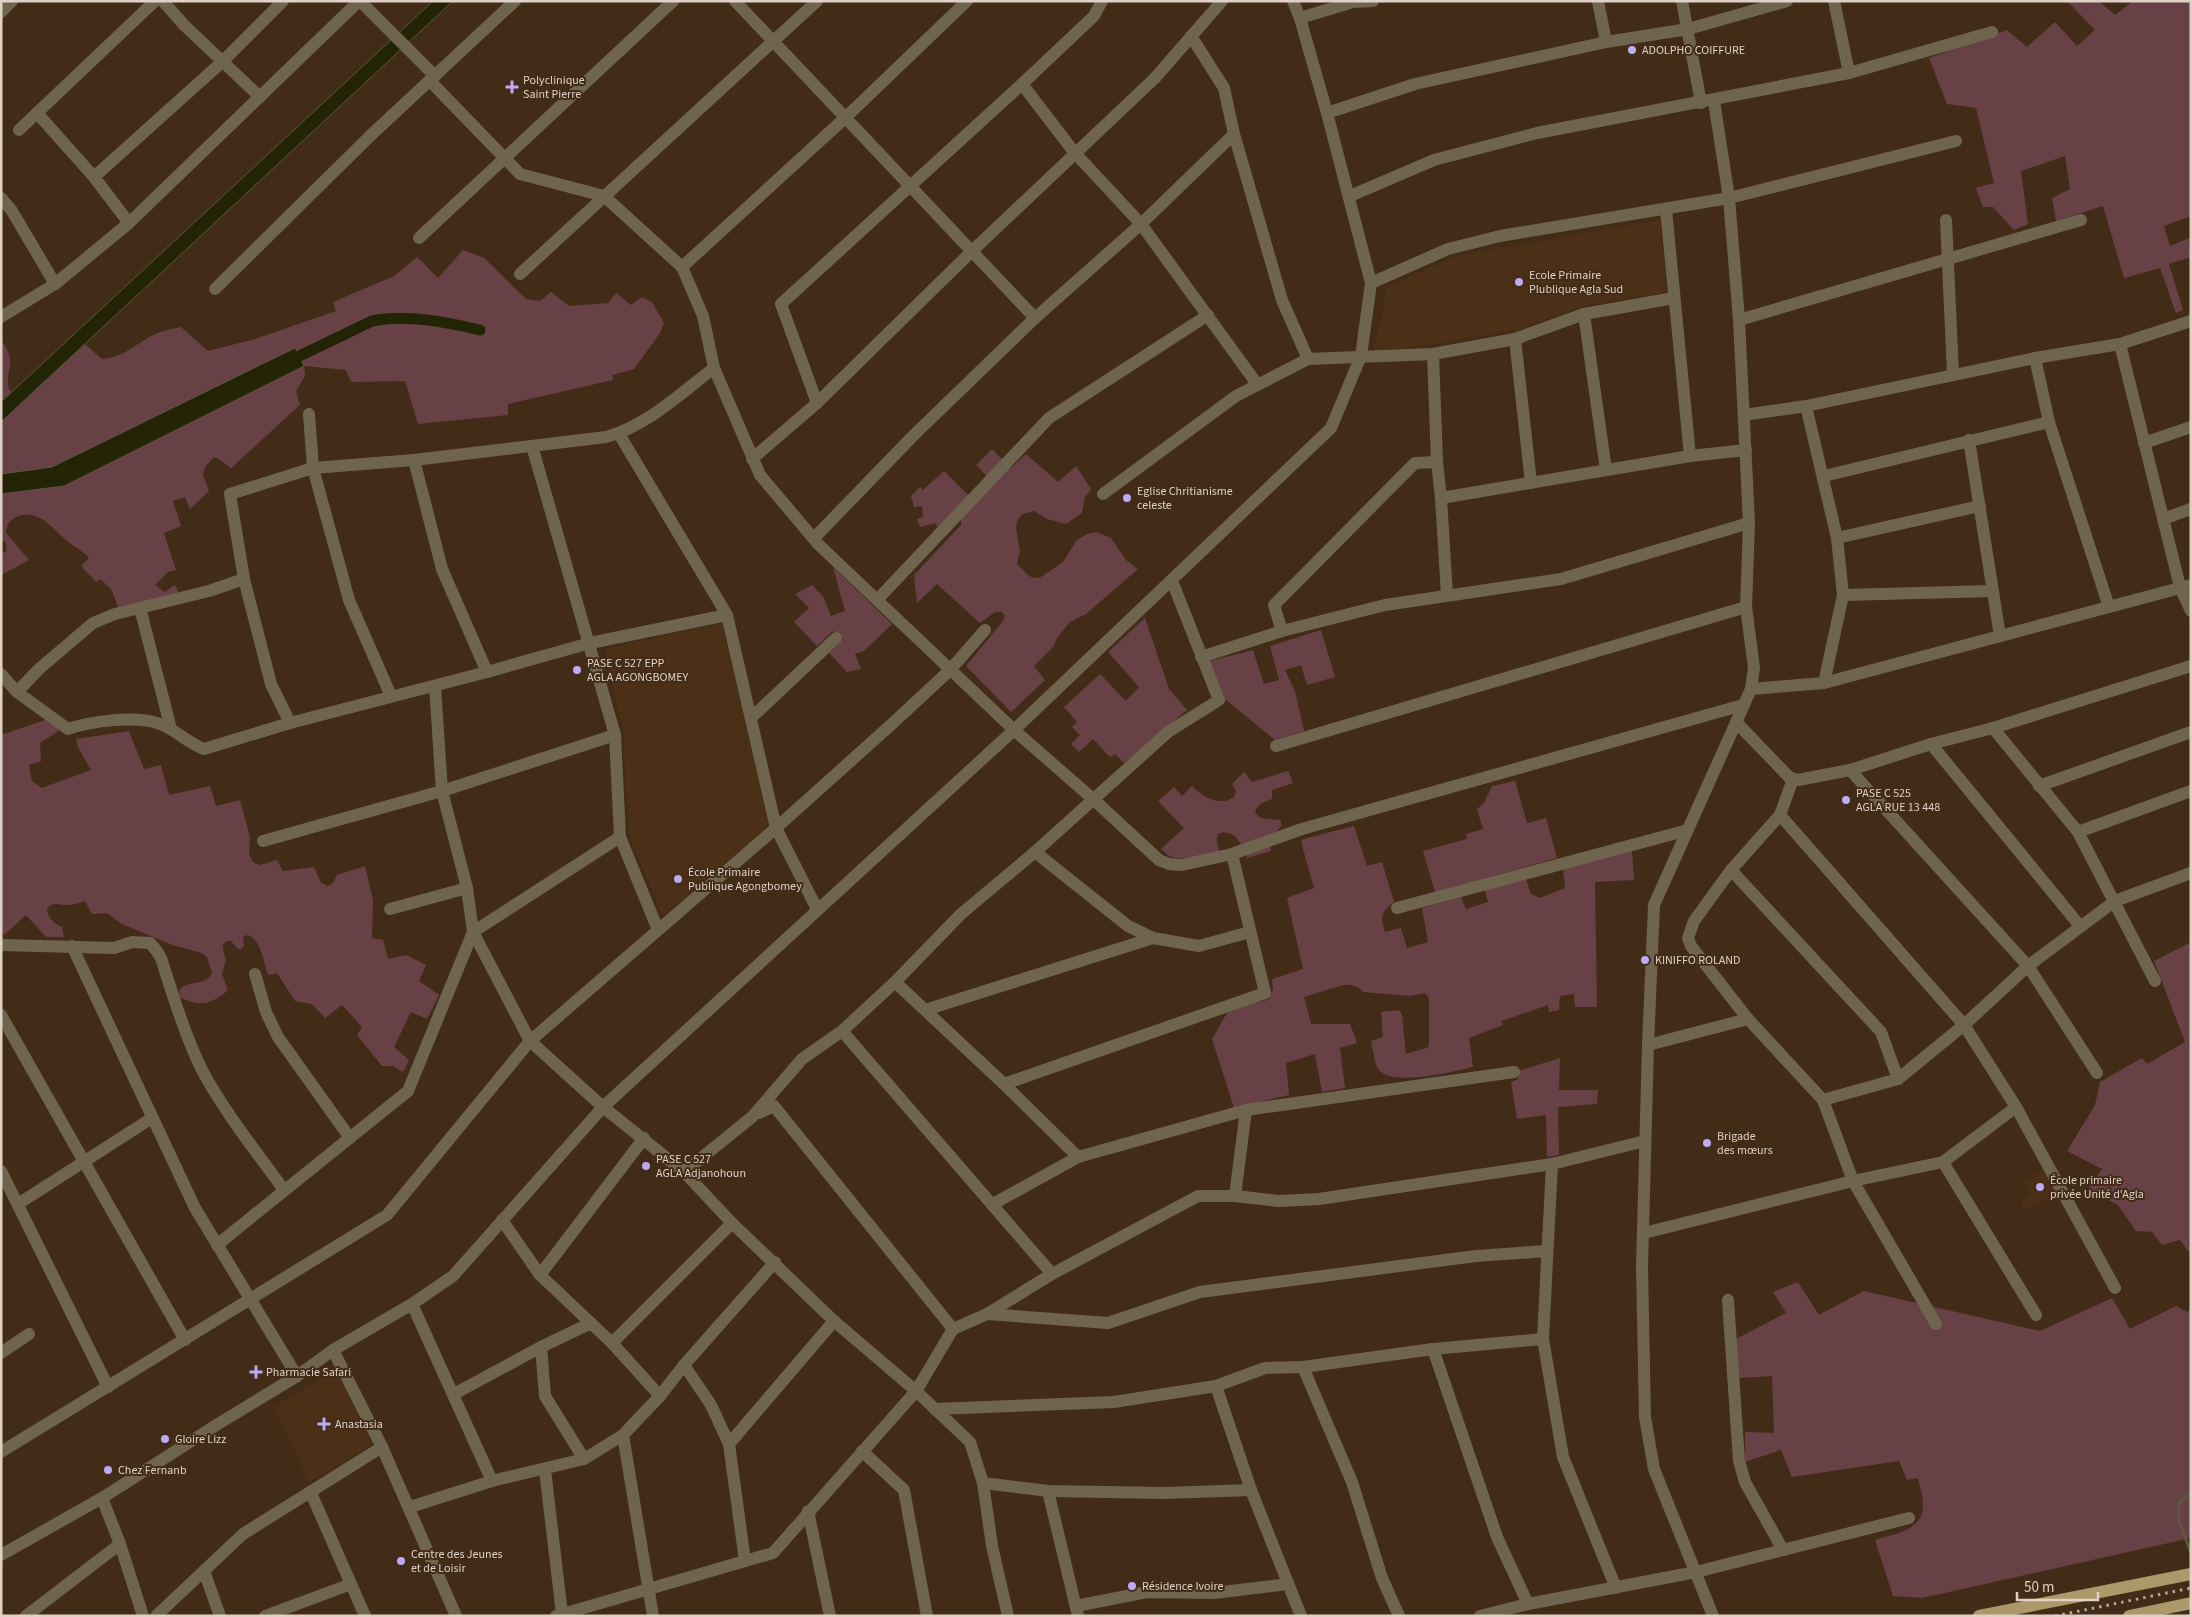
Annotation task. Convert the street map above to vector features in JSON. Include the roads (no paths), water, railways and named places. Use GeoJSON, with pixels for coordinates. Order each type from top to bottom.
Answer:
{"type":"FeatureCollection","features":[{"type":"Feature","properties":{"kind":"main road"},"geometry":{"type":"LineString","coordinates":[[1979,1616],[2191,1574]]}},
{"type":"Feature","properties":{"kind":"main road"},"geometry":{"type":"LineString","coordinates":[[2129,1616],[2191,1603]]}},
{"type":"Feature","properties":{"kind":"street"},"geometry":{"type":"LineString","coordinates":[[1,12],[12,1]]}},
{"type":"Feature","properties":{"kind":"street"},"geometry":{"type":"LineString","coordinates":[[19,130],[155,1]]}},
{"type":"Feature","properties":{"kind":"street"},"geometry":{"type":"LineString","coordinates":[[164,1],[222,62],[260,98]]}},
{"type":"Feature","properties":{"kind":"street"},"geometry":{"type":"LineString","coordinates":[[94,178],[222,62],[282,1]]}},
{"type":"Feature","properties":{"kind":"street"},"geometry":{"type":"LineString","coordinates":[[1,317],[55,284],[129,222],[360,1],[405,46],[505,160],[520,174],[604,196],[682,267],[704,316],[714,368],[760,476],[814,538],[950,670],[1150,853],[1169,864],[1182,865],[1232,854],[1302,829],[1743,705]]}},
{"type":"Feature","properties":{"kind":"street"},"geometry":{"type":"LineString","coordinates":[[215,289],[370,136],[515,1]]}},
{"type":"Feature","properties":{"kind":"street"},"geometry":{"type":"LineString","coordinates":[[419,238],[505,160],[673,1]]}},
{"type":"Feature","properties":{"kind":"street"},"geometry":{"type":"LineString","coordinates":[[735,1],[1035,318]]}},
{"type":"Feature","properties":{"kind":"street"},"geometry":{"type":"LineString","coordinates":[[520,274],[817,1]]}},
{"type":"Feature","properties":{"kind":"street"},"geometry":{"type":"LineString","coordinates":[[682,267],[845,118],[967,1]]}},
{"type":"Feature","properties":{"kind":"street"},"geometry":{"type":"LineString","coordinates":[[817,404],[780,304],[1022,84],[1094,16],[1102,1]]}},
{"type":"Feature","properties":{"kind":"street"},"geometry":{"type":"LineString","coordinates":[[752,459],[817,404],[1074,152],[1155,78],[1222,1]]}},
{"type":"Feature","properties":{"kind":"street"},"geometry":{"type":"LineString","coordinates":[[1,1555],[102,1498],[296,1376],[333,1350],[412,1304],[453,1276],[604,1107],[817,909],[1014,730],[1330,428],[1361,356],[1371,283],[1350,196],[1300,18],[1293,1]]}},
{"type":"Feature","properties":{"kind":"street"},"geometry":{"type":"LineString","coordinates":[[1300,18],[1353,2],[1373,1]]}},
{"type":"Feature","properties":{"kind":"street"},"geometry":{"type":"LineString","coordinates":[[1598,1],[1606,42]]}},
{"type":"Feature","properties":{"kind":"street"},"geometry":{"type":"LineString","coordinates":[[1682,1],[1701,102]]}},
{"type":"Feature","properties":{"kind":"street"},"geometry":{"type":"LineString","coordinates":[[1327,113],[1414,84],[1606,42],[1688,28],[1787,1]]}},
{"type":"Feature","properties":{"kind":"street"},"geometry":{"type":"LineString","coordinates":[[1834,1],[1849,73]]}},
{"type":"Feature","properties":{"kind":"street"},"geometry":{"type":"LineString","coordinates":[[1350,196],[1434,160],[1537,133],[1714,101],[1849,73],[1992,32]]}},
{"type":"Feature","properties":{"kind":"street"},"geometry":{"type":"LineString","coordinates":[[1191,36],[1224,88],[1234,134],[1282,300],[1308,358]]}},
{"type":"Feature","properties":{"kind":"street"},"geometry":{"type":"LineString","coordinates":[[1022,84],[1074,152],[1141,224],[1257,384]]}},
{"type":"Feature","properties":{"kind":"street"},"geometry":{"type":"LineString","coordinates":[[1712,1616],[1654,1469],[1645,1417],[1642,1267],[1654,905],[1751,689],[1754,668],[1746,607],[1749,524],[1739,320],[1729,198],[1714,101]]}},
{"type":"Feature","properties":{"kind":"street"},"geometry":{"type":"LineString","coordinates":[[37,113],[94,178],[129,222]]}},
{"type":"Feature","properties":{"kind":"street"},"geometry":{"type":"LineString","coordinates":[[814,538],[914,435],[1035,318],[1141,224],[1234,134]]}},
{"type":"Feature","properties":{"kind":"street"},"geometry":{"type":"LineString","coordinates":[[1371,283],[1448,249],[1500,236],[1666,210],[1729,198],[1956,141]]}},
{"type":"Feature","properties":{"kind":"street"},"geometry":{"type":"LineString","coordinates":[[1,198],[12,211],[55,284]]}},
{"type":"Feature","properties":{"kind":"street"},"geometry":{"type":"LineString","coordinates":[[1666,210],[1690,456]]}},
{"type":"Feature","properties":{"kind":"street"},"geometry":{"type":"LineString","coordinates":[[1946,220],[1953,374]]}},
{"type":"Feature","properties":{"kind":"street"},"geometry":{"type":"LineString","coordinates":[[1739,320],[2081,220]]}},
{"type":"Feature","properties":{"kind":"street"},"geometry":{"type":"LineString","coordinates":[[1103,494],[1236,396],[1308,358],[1433,354],[1515,339],[1584,314],[1674,298]]}},
{"type":"Feature","properties":{"kind":"street"},"geometry":{"type":"LineString","coordinates":[[1584,314],[1606,470]]}},
{"type":"Feature","properties":{"kind":"street"},"geometry":{"type":"LineString","coordinates":[[877,600],[1049,418],[1208,315]]}},
{"type":"Feature","properties":{"kind":"street"},"geometry":{"type":"LineString","coordinates":[[1744,415],[1806,406],[1953,374],[2120,344],[2191,321]]}},
{"type":"Feature","properties":{"kind":"street"},"geometry":{"type":"LineString","coordinates":[[1515,339],[1531,483]]}},
{"type":"Feature","properties":{"kind":"street"},"geometry":{"type":"LineString","coordinates":[[2120,344],[2164,519],[2191,611]]}},
{"type":"Feature","properties":{"kind":"street"},"geometry":{"type":"LineString","coordinates":[[1433,354],[1436,462],[1441,498],[1447,595]]}},
{"type":"Feature","properties":{"kind":"street"},"geometry":{"type":"LineString","coordinates":[[2035,358],[2049,422],[2109,607]]}},
{"type":"Feature","properties":{"kind":"street"},"geometry":{"type":"LineString","coordinates":[[290,723],[272,689],[244,579],[230,494],[313,468],[414,460],[589,440],[619,434],[651,416],[714,368]]}},
{"type":"Feature","properties":{"kind":"street"},"geometry":{"type":"LineString","coordinates":[[1806,406],[1824,476],[1837,538],[1843,595],[1824,684]]}},
{"type":"Feature","properties":{"kind":"street"},"geometry":{"type":"LineString","coordinates":[[309,414],[313,468],[348,600],[391,696]]}},
{"type":"Feature","properties":{"kind":"street"},"geometry":{"type":"LineString","coordinates":[[1824,476],[2049,422]]}},
{"type":"Feature","properties":{"kind":"street"},"geometry":{"type":"LineString","coordinates":[[2144,443],[2191,427]]}},
{"type":"Feature","properties":{"kind":"street"},"geometry":{"type":"LineString","coordinates":[[619,434],[727,615],[776,828],[817,909]]}},
{"type":"Feature","properties":{"kind":"street"},"geometry":{"type":"LineString","coordinates":[[1969,440],[2000,636]]}},
{"type":"Feature","properties":{"kind":"street"},"geometry":{"type":"LineString","coordinates":[[532,446],[615,735],[620,837],[658,930]]}},
{"type":"Feature","properties":{"kind":"street"},"geometry":{"type":"LineString","coordinates":[[1441,498],[1690,456],[1746,450]]}},
{"type":"Feature","properties":{"kind":"street"},"geometry":{"type":"LineString","coordinates":[[414,460],[442,569],[487,672]]}},
{"type":"Feature","properties":{"kind":"street"},"geometry":{"type":"LineString","coordinates":[[1282,632],[1274,605],[1415,463],[1436,462]]}},
{"type":"Feature","properties":{"kind":"street"},"geometry":{"type":"LineString","coordinates":[[1837,538],[1980,506]]}},
{"type":"Feature","properties":{"kind":"street"},"geometry":{"type":"LineString","coordinates":[[2164,519],[2191,509]]}},
{"type":"Feature","properties":{"kind":"street"},"geometry":{"type":"LineString","coordinates":[[1201,657],[1282,632],[1385,605],[1561,579],[1749,524]]}},
{"type":"Feature","properties":{"kind":"street"},"geometry":{"type":"LineString","coordinates":[[17,692],[38,669],[93,624],[115,614],[209,591],[244,579]]}},
{"type":"Feature","properties":{"kind":"street"},"geometry":{"type":"LineString","coordinates":[[684,1172],[752,1117],[802,1059],[842,1032],[895,982],[961,914],[1035,852],[1168,732],[1219,700],[1172,581]]}},
{"type":"Feature","properties":{"kind":"street"},"geometry":{"type":"LineString","coordinates":[[1751,689],[1824,684],[2185,586]]}},
{"type":"Feature","properties":{"kind":"street"},"geometry":{"type":"LineString","coordinates":[[1843,595],[1993,590]]}},
{"type":"Feature","properties":{"kind":"street"},"geometry":{"type":"LineString","coordinates":[[1276,746],[1746,607]]}},
{"type":"Feature","properties":{"kind":"street"},"geometry":{"type":"LineString","coordinates":[[140,608],[171,729]]}},
{"type":"Feature","properties":{"kind":"street"},"geometry":{"type":"LineString","coordinates":[[1,674],[17,692],[68,729],[83,724],[143,720],[159,723],[204,750],[290,723],[435,686],[590,643],[727,615]]}},
{"type":"Feature","properties":{"kind":"street"},"geometry":{"type":"LineString","coordinates":[[1,1452],[387,1215],[530,1041],[776,828],[950,670],[985,630]]}},
{"type":"Feature","properties":{"kind":"street"},"geometry":{"type":"LineString","coordinates":[[751,718],[836,638]]}},
{"type":"Feature","properties":{"kind":"street"},"geometry":{"type":"LineString","coordinates":[[1736,722],[1788,778],[1793,779],[1850,770],[1931,744],[1993,728],[2191,666]]}},
{"type":"Feature","properties":{"kind":"street"},"geometry":{"type":"LineString","coordinates":[[435,686],[442,791],[467,888],[473,932],[530,1041],[604,1107],[684,1172],[732,1223],[775,1262],[834,1321],[916,1391],[970,1442],[983,1483],[992,1546],[1006,1615]]}},
{"type":"Feature","properties":{"kind":"street"},"geometry":{"type":"LineString","coordinates":[[1993,728],[2078,832],[2155,981]]}},
{"type":"Feature","properties":{"kind":"street"},"geometry":{"type":"LineString","coordinates":[[2040,786],[2191,732]]}},
{"type":"Feature","properties":{"kind":"street"},"geometry":{"type":"LineString","coordinates":[[264,841],[442,791],[615,735]]}},
{"type":"Feature","properties":{"kind":"street"},"geometry":{"type":"LineString","coordinates":[[1931,744],[2080,926]]}},
{"type":"Feature","properties":{"kind":"street"},"geometry":{"type":"LineString","coordinates":[[1850,770],[2028,966],[2097,1073]]}},
{"type":"Feature","properties":{"kind":"street"},"geometry":{"type":"LineString","coordinates":[[1793,779],[1780,814],[1731,870],[1694,921],[1688,938],[1691,946],[1748,1019],[1823,1100],[1853,1181],[1936,1324]]}},
{"type":"Feature","properties":{"kind":"street"},"geometry":{"type":"LineString","coordinates":[[2078,832],[2191,791]]}},
{"type":"Feature","properties":{"kind":"street"},"geometry":{"type":"LineString","coordinates":[[1780,814],[1964,1025],[2016,1107],[2115,1288]]}},
{"type":"Feature","properties":{"kind":"street"},"geometry":{"type":"LineString","coordinates":[[1397,908],[1688,830]]}},
{"type":"Feature","properties":{"kind":"street"},"geometry":{"type":"LineString","coordinates":[[217,1245],[408,1091],[473,932],[620,837]]}},
{"type":"Feature","properties":{"kind":"street"},"geometry":{"type":"LineString","coordinates":[[1035,852],[1128,926],[1153,938],[1199,946],[1250,932]]}},
{"type":"Feature","properties":{"kind":"street"},"geometry":{"type":"LineString","coordinates":[[1004,1084],[1265,993],[1232,854]]}},
{"type":"Feature","properties":{"kind":"street"},"geometry":{"type":"LineString","coordinates":[[1731,870],[1880,1032],[1898,1079]]}},
{"type":"Feature","properties":{"kind":"street"},"geometry":{"type":"LineString","coordinates":[[1823,1100],[1898,1079],[1964,1025],[2028,966],[2115,901],[2191,873]]}},
{"type":"Feature","properties":{"kind":"street"},"geometry":{"type":"LineString","coordinates":[[390,909],[467,888]]}},
{"type":"Feature","properties":{"kind":"street"},"geometry":{"type":"LineString","coordinates":[[924,1010],[1153,938]]}},
{"type":"Feature","properties":{"kind":"street"},"geometry":{"type":"LineString","coordinates":[[1,945],[114,948],[141,942],[150,943],[156,950],[204,1074],[236,1125],[284,1190]]}},
{"type":"Feature","properties":{"kind":"street"},"geometry":{"type":"LineString","coordinates":[[72,946],[195,1208],[252,1299],[296,1376]]}},
{"type":"Feature","properties":{"kind":"street"},"geometry":{"type":"LineString","coordinates":[[255,974],[266,1012],[278,1037],[350,1138]]}},
{"type":"Feature","properties":{"kind":"street"},"geometry":{"type":"LineString","coordinates":[[895,982],[1004,1084],[1078,1157]]}},
{"type":"Feature","properties":{"kind":"street"},"geometry":{"type":"LineString","coordinates":[[1,1015],[185,1340]]}},
{"type":"Feature","properties":{"kind":"street"},"geometry":{"type":"LineString","coordinates":[[1648,1045],[1748,1019]]}},
{"type":"Feature","properties":{"kind":"street"},"geometry":{"type":"LineString","coordinates":[[842,1032],[1052,1274]]}},
{"type":"Feature","properties":{"kind":"street"},"geometry":{"type":"LineString","coordinates":[[993,1204],[1078,1157],[1246,1110],[1514,1072]]}},
{"type":"Feature","properties":{"kind":"street"},"geometry":{"type":"LineString","coordinates":[[752,1117],[774,1106],[954,1329]]}},
{"type":"Feature","properties":{"kind":"street"},"geometry":{"type":"LineString","coordinates":[[1644,1233],[1853,1181],[1943,1162],[2016,1107]]}},
{"type":"Feature","properties":{"kind":"street"},"geometry":{"type":"LineString","coordinates":[[1234,1196],[1246,1110]]}},
{"type":"Feature","properties":{"kind":"street"},"geometry":{"type":"LineString","coordinates":[[18,1204],[152,1118]]}},
{"type":"Feature","properties":{"kind":"street"},"geometry":{"type":"LineString","coordinates":[[540,1274],[644,1138]]}},
{"type":"Feature","properties":{"kind":"street"},"geometry":{"type":"LineString","coordinates":[[545,1470],[559,1615],[773,1552],[916,1391],[954,1329],[988,1314],[1052,1274],[1198,1196],[1234,1196],[1279,1201],[1319,1199],[1552,1164],[1645,1141]]}},
{"type":"Feature","properties":{"kind":"street"},"geometry":{"type":"LineString","coordinates":[[1943,1162],[2036,1315]]}},
{"type":"Feature","properties":{"kind":"street"},"geometry":{"type":"LineString","coordinates":[[1552,1164],[1543,1338],[1563,1456],[1616,1588]]}},
{"type":"Feature","properties":{"kind":"street"},"geometry":{"type":"LineString","coordinates":[[1,1171],[108,1387]]}},
{"type":"Feature","properties":{"kind":"street"},"geometry":{"type":"LineString","coordinates":[[502,1220],[540,1274],[612,1343],[660,1396]]}},
{"type":"Feature","properties":{"kind":"street"},"geometry":{"type":"LineString","coordinates":[[612,1343],[732,1223]]}},
{"type":"Feature","properties":{"kind":"street"},"geometry":{"type":"LineString","coordinates":[[988,1314],[1108,1323],[1200,1292],[1476,1256],[1547,1251]]}},
{"type":"Feature","properties":{"kind":"street"},"geometry":{"type":"LineString","coordinates":[[410,1507],[492,1481],[545,1470],[584,1459],[623,1435],[660,1396],[684,1365],[775,1262]]}},
{"type":"Feature","properties":{"kind":"street"},"geometry":{"type":"LineString","coordinates":[[1728,1300],[1739,1461],[1745,1482],[1784,1550]]}},
{"type":"Feature","properties":{"kind":"street"},"geometry":{"type":"LineString","coordinates":[[412,1304],[492,1481]]}},
{"type":"Feature","properties":{"kind":"street"},"geometry":{"type":"LineString","coordinates":[[729,1444],[834,1321]]}},
{"type":"Feature","properties":{"kind":"street"},"geometry":{"type":"LineString","coordinates":[[454,1394],[541,1347],[591,1323]]}},
{"type":"Feature","properties":{"kind":"street"},"geometry":{"type":"LineString","coordinates":[[1,1353],[29,1334]]}},
{"type":"Feature","properties":{"kind":"street"},"geometry":{"type":"LineString","coordinates":[[934,1409],[1114,1402],[1216,1386],[1265,1368],[1304,1367],[1433,1349],[1543,1338]]}},
{"type":"Feature","properties":{"kind":"street"},"geometry":{"type":"LineString","coordinates":[[541,1347],[545,1396],[584,1459]]}},
{"type":"Feature","properties":{"kind":"street"},"geometry":{"type":"LineString","coordinates":[[1433,1349],[1497,1537],[1528,1604]]}},
{"type":"Feature","properties":{"kind":"street"},"geometry":{"type":"LineString","coordinates":[[333,1350],[410,1507],[456,1616]]}},
{"type":"Feature","properties":{"kind":"street"},"geometry":{"type":"LineString","coordinates":[[684,1365],[712,1405],[729,1444],[745,1560]]}},
{"type":"Feature","properties":{"kind":"street"},"geometry":{"type":"LineString","coordinates":[[1304,1367],[1352,1482],[1382,1578],[1399,1616]]}},
{"type":"Feature","properties":{"kind":"street"},"geometry":{"type":"LineString","coordinates":[[1216,1386],[1251,1490],[1301,1616]]}},
{"type":"Feature","properties":{"kind":"street"},"geometry":{"type":"LineString","coordinates":[[623,1435],[653,1616]]}},
{"type":"Feature","properties":{"kind":"street"},"geometry":{"type":"LineString","coordinates":[[156,1616],[243,1534],[382,1448]]}},
{"type":"Feature","properties":{"kind":"street"},"geometry":{"type":"LineString","coordinates":[[862,1451],[904,1490],[926,1616]]}},
{"type":"Feature","properties":{"kind":"street"},"geometry":{"type":"LineString","coordinates":[[983,1483],[1048,1491],[1164,1493],[1251,1490]]}},
{"type":"Feature","properties":{"kind":"street"},"geometry":{"type":"LineString","coordinates":[[1048,1491],[1077,1611],[1147,1592],[1214,1593],[1288,1584]]}},
{"type":"Feature","properties":{"kind":"street"},"geometry":{"type":"LineString","coordinates":[[311,1493],[365,1616]]}},
{"type":"Feature","properties":{"kind":"street"},"geometry":{"type":"LineString","coordinates":[[102,1498],[120,1544],[143,1616]]}},
{"type":"Feature","properties":{"kind":"street"},"geometry":{"type":"LineString","coordinates":[[808,1511],[830,1616]]}},
{"type":"Feature","properties":{"kind":"street"},"geometry":{"type":"LineString","coordinates":[[1480,1616],[1528,1604],[1696,1572],[1909,1518]]}},
{"type":"Feature","properties":{"kind":"street"},"geometry":{"type":"LineString","coordinates":[[26,1616],[120,1544]]}},
{"type":"Feature","properties":{"kind":"street"},"geometry":{"type":"LineString","coordinates":[[204,1570],[220,1616]]}},
{"type":"Feature","properties":{"kind":"street"},"geometry":{"type":"LineString","coordinates":[[266,1616],[351,1584]]}},
{"type":"Feature","properties":{"kind":"waterway"},"geometry":{"type":"LineString","coordinates":[[285,363],[372,321],[398,318],[412,319],[440,322],[480,330]]}},
{"type":"Feature","properties":{"kind":"waterway"},"geometry":{"type":"LineString","coordinates":[[2191,1495],[2183,1499],[2179,1504],[2178,1511],[2179,1520],[2191,1553]]}},
{"type":"Feature","properties":{"kind":"railway"},"geometry":{"type":"LineString","coordinates":[[2055,1616],[2191,1588]]}},
{"type":"Feature","properties":{"kind":"place","name":"ADOLPHO COIFFURE"},"geometry":{"type":"Point","coordinates":[1632,50]}},
{"type":"Feature","properties":{"kind":"place","name":"Polyclinique Saint Pierre"},"geometry":{"type":"Point","coordinates":[512,87]}},
{"type":"Feature","properties":{"kind":"place","name":"Ecole Primaire Plublique Agla Sud"},"geometry":{"type":"Point","coordinates":[1519,282]}},
{"type":"Feature","properties":{"kind":"place","name":"Eglise Chritianisme celeste"},"geometry":{"type":"Point","coordinates":[1127,498]}},
{"type":"Feature","properties":{"kind":"place","name":"PASE C 527 EPP AGLA AGONGBOMEY"},"geometry":{"type":"Point","coordinates":[577,670]}},
{"type":"Feature","properties":{"kind":"place","name":"PASE C 525 AGLA RUE 13 448"},"geometry":{"type":"Point","coordinates":[1846,800]}},
{"type":"Feature","properties":{"kind":"place","name":"École Primaire Publique Agongbomey"},"geometry":{"type":"Point","coordinates":[678,879]}},
{"type":"Feature","properties":{"kind":"place","name":"KINIFFO ROLAND"},"geometry":{"type":"Point","coordinates":[1645,960]}},
{"type":"Feature","properties":{"kind":"place","name":"Brigade des mœurs"},"geometry":{"type":"Point","coordinates":[1707,1143]}},
{"type":"Feature","properties":{"kind":"place","name":"PASE C 527 AGLA Adjanohoun"},"geometry":{"type":"Point","coordinates":[646,1166]}},
{"type":"Feature","properties":{"kind":"place","name":"École primaire privée Unité d'Agla"},"geometry":{"type":"Point","coordinates":[2040,1187]}},
{"type":"Feature","properties":{"kind":"place","name":"Pharmacie Safari"},"geometry":{"type":"Point","coordinates":[256,1372]}},
{"type":"Feature","properties":{"kind":"place","name":"Anastasia"},"geometry":{"type":"Point","coordinates":[324,1424]}},
{"type":"Feature","properties":{"kind":"place","name":"Gloire Lizz"},"geometry":{"type":"Point","coordinates":[165,1439]}},
{"type":"Feature","properties":{"kind":"place","name":"Chez Fernanb"},"geometry":{"type":"Point","coordinates":[108,1470]}},
{"type":"Feature","properties":{"kind":"place","name":"Centre des Jeunes et de Loisir"},"geometry":{"type":"Point","coordinates":[401,1561]}},
{"type":"Feature","properties":{"kind":"place","name":"Résidence Ivoire"},"geometry":{"type":"Point","coordinates":[1132,1586]}}]}
